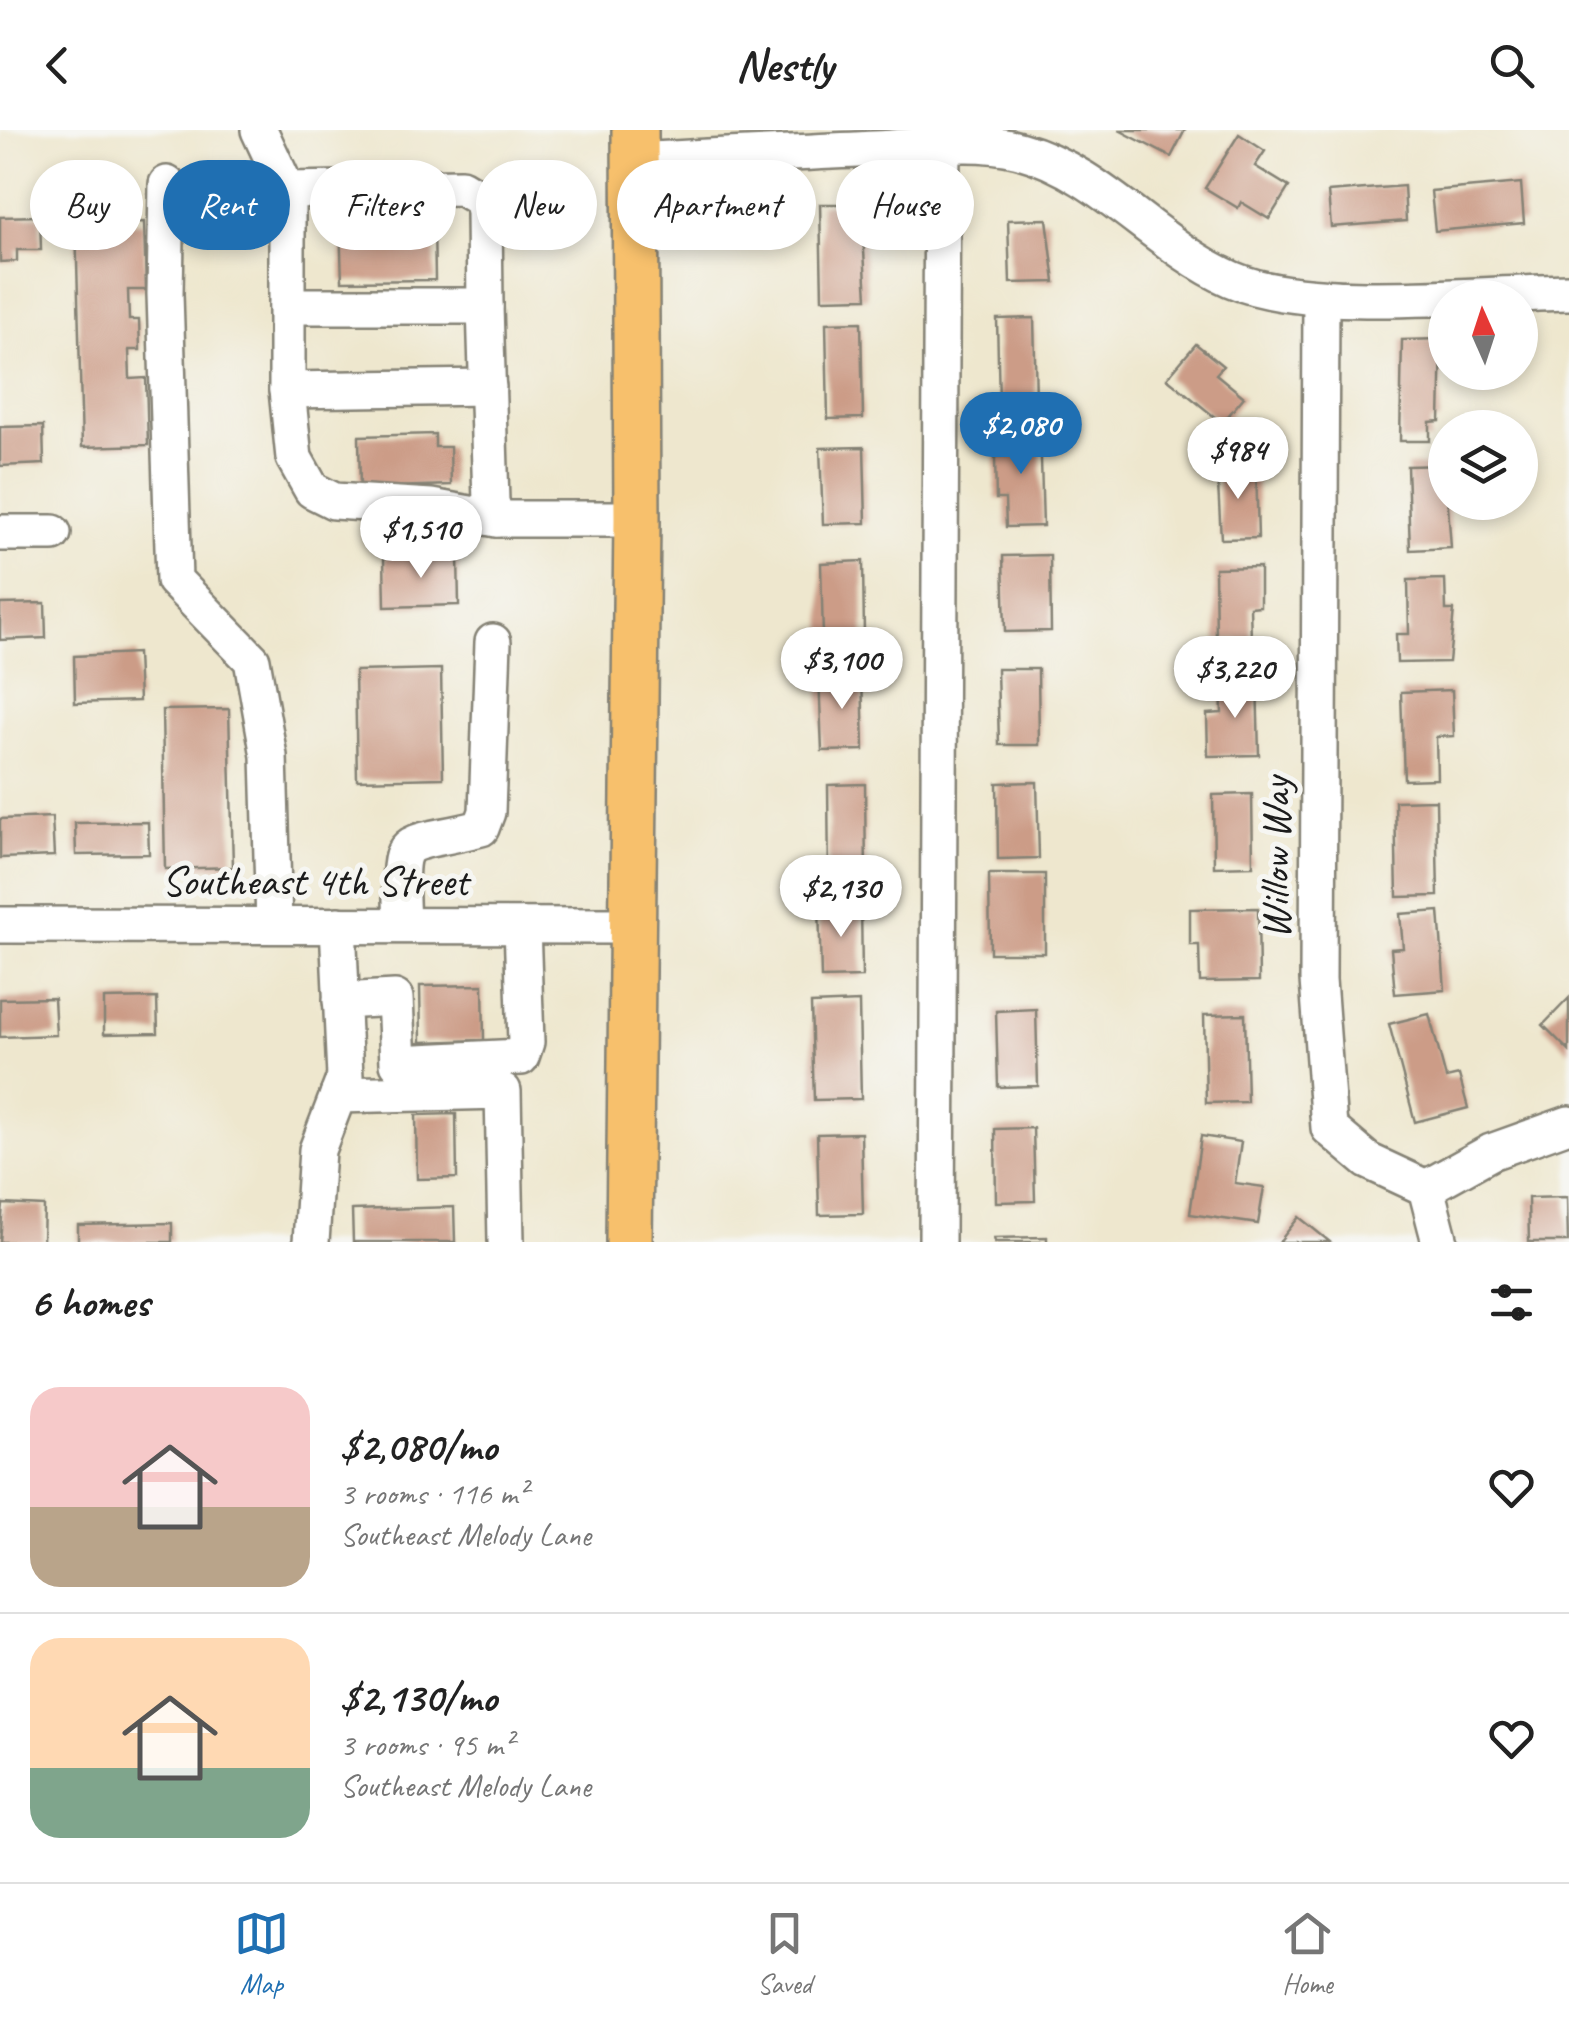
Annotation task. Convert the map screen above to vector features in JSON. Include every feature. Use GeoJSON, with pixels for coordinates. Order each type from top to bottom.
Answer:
{"type":"FeatureCollection","features":[{"type":"Feature","properties":{"kind":"main road"},"geometry":{"type":"LineString","coordinates":[[629,1242],[637,519],[634,145]]}},
{"type":"Feature","properties":{"kind":"street"},"geometry":{"type":"LineString","coordinates":[[259,130],[273,160]]}},
{"type":"Feature","properties":{"kind":"street"},"geometry":{"type":"LineString","coordinates":[[937,1242],[942,138]]}},
{"type":"Feature","properties":{"kind":"street"},"geometry":{"type":"LineString","coordinates":[[634,145],[942,138],[1016,149],[1052,161],[1097,187],[1190,256],[1232,280],[1268,291],[1321,298],[1569,292]]}},
{"type":"Feature","properties":{"kind":"street"},"geometry":{"type":"LineString","coordinates":[[290,190],[462,186],[472,191],[484,211],[491,502],[497,519]]}},
{"type":"Feature","properties":{"kind":"street"},"geometry":{"type":"LineString","coordinates":[[166,250],[165,331],[174,580],[252,660],[269,756],[274,924]]}},
{"type":"Feature","properties":{"kind":"street"},"geometry":{"type":"LineString","coordinates":[[287,250],[287,390],[294,458],[312,490],[334,501],[430,507],[497,519],[637,519]]}},
{"type":"Feature","properties":{"kind":"street","name":"Willow Way"},"geometry":{"type":"LineString","coordinates":[[1321,298],[1318,980],[1324,1090],[1329,1128],[1368,1161],[1426,1188]]}},
{"type":"Feature","properties":{"kind":"street"},"geometry":{"type":"LineString","coordinates":[[287,306],[486,306]]}},
{"type":"Feature","properties":{"kind":"street"},"geometry":{"type":"LineString","coordinates":[[287,390],[488,387]]}},
{"type":"Feature","properties":{"kind":"street"},"geometry":{"type":"LineString","coordinates":[[0,534],[53,534]]}},
{"type":"Feature","properties":{"kind":"street"},"geometry":{"type":"LineString","coordinates":[[402,925],[400,861],[410,843],[430,835],[482,828],[487,812],[493,642]]}},
{"type":"Feature","properties":{"kind":"street"},"geometry":{"type":"LineString","coordinates":[[311,1242],[317,1150],[344,1078],[338,925]]}},
{"type":"Feature","properties":{"kind":"street","name":"Southeast 4th Street"},"geometry":{"type":"LineString","coordinates":[[0,926],[630,926]]}},
{"type":"Feature","properties":{"kind":"street"},"geometry":{"type":"LineString","coordinates":[[341,1001],[394,998],[398,1063],[521,1057],[526,1042],[522,926]]}},
{"type":"Feature","properties":{"kind":"street"},"geometry":{"type":"LineString","coordinates":[[338,1095],[504,1091],[506,1242]]}},
{"type":"Feature","properties":{"kind":"street"},"geometry":{"type":"LineString","coordinates":[[1440,1242],[1426,1188],[1491,1152],[1569,1124]]}},
{"type":"Feature","properties":{"kind":"building"},"geometry":{"type":"Polygon","coordinates":[[[1119,130],[1185,130],[1171,157],[1119,130]]]}},
{"type":"Feature","properties":{"kind":"building"},"geometry":{"type":"Polygon","coordinates":[[[1239,134],[1265,151],[1255,166],[1289,187],[1269,219],[1241,202],[1238,208],[1205,188],[1239,134]]]}},
{"type":"Feature","properties":{"kind":"building"},"geometry":{"type":"Polygon","coordinates":[[[1521,183],[1524,223],[1435,231],[1431,191],[1521,183]]]}},
{"type":"Feature","properties":{"kind":"building"},"geometry":{"type":"Polygon","coordinates":[[[1404,186],[1406,221],[1331,227],[1328,192],[1404,186]]]}},
{"type":"Feature","properties":{"kind":"building"},"geometry":{"type":"Polygon","coordinates":[[[820,204],[836,204],[836,250],[864,250],[867,298],[822,299],[820,204]]]}},
{"type":"Feature","properties":{"kind":"building"},"geometry":{"type":"Polygon","coordinates":[[[30,216],[30,250],[17,250],[17,261],[0,262],[0,217],[30,216]]]}},
{"type":"Feature","properties":{"kind":"building"},"geometry":{"type":"Polygon","coordinates":[[[1047,219],[1055,282],[1010,283],[1008,220],[1047,219]]]}},
{"type":"Feature","properties":{"kind":"building"},"geometry":{"type":"Polygon","coordinates":[[[143,222],[146,290],[128,290],[129,320],[139,320],[140,350],[129,350],[130,379],[146,378],[148,445],[82,447],[77,250],[143,250],[143,222]]]}},
{"type":"Feature","properties":{"kind":"building"},"geometry":{"type":"Polygon","coordinates":[[[341,250],[434,250],[435,280],[342,281],[341,250]]]}},
{"type":"Feature","properties":{"kind":"building"},"geometry":{"type":"Polygon","coordinates":[[[1034,318],[1036,401],[999,402],[997,319],[1034,318]]]}},
{"type":"Feature","properties":{"kind":"building"},"geometry":{"type":"Polygon","coordinates":[[[861,322],[863,418],[828,419],[826,323],[861,322]]]}},
{"type":"Feature","properties":{"kind":"building"},"geometry":{"type":"Polygon","coordinates":[[[1428,339],[1428,390],[1441,390],[1440,410],[1428,410],[1428,441],[1400,441],[1402,340],[1428,339]]]}},
{"type":"Feature","properties":{"kind":"building"},"geometry":{"type":"Polygon","coordinates":[[[1196,344],[1223,366],[1216,374],[1244,397],[1222,423],[1167,378],[1196,344]]]}},
{"type":"Feature","properties":{"kind":"building"},"geometry":{"type":"Polygon","coordinates":[[[43,426],[44,464],[0,466],[0,427],[43,426]]]}},
{"type":"Feature","properties":{"kind":"building"},"geometry":{"type":"Polygon","coordinates":[[[1040,426],[1043,526],[1006,527],[1005,499],[996,499],[995,457],[1007,456],[1006,427],[1040,426]]]}},
{"type":"Feature","properties":{"kind":"building"},"geometry":{"type":"Polygon","coordinates":[[[435,434],[435,447],[450,447],[451,485],[360,488],[359,436],[435,434]]]}},
{"type":"Feature","properties":{"kind":"building"},"geometry":{"type":"Polygon","coordinates":[[[864,447],[866,523],[823,524],[820,448],[864,447]]]}},
{"type":"Feature","properties":{"kind":"building"},"geometry":{"type":"Polygon","coordinates":[[[1428,465],[1428,520],[1449,520],[1451,548],[1410,550],[1407,466],[1428,465]]]}},
{"type":"Feature","properties":{"kind":"building"},"geometry":{"type":"Polygon","coordinates":[[[1217,466],[1256,466],[1258,538],[1221,539],[1217,466]]]}},
{"type":"Feature","properties":{"kind":"building"},"geometry":{"type":"Polygon","coordinates":[[[1050,555],[1051,631],[1005,632],[1003,556],[1050,555]]]}},
{"type":"Feature","properties":{"kind":"building"},"geometry":{"type":"Polygon","coordinates":[[[458,556],[459,605],[385,607],[384,557],[458,556]]]}},
{"type":"Feature","properties":{"kind":"building"},"geometry":{"type":"Polygon","coordinates":[[[863,561],[864,636],[823,637],[821,563],[863,561]]]}},
{"type":"Feature","properties":{"kind":"building"},"geometry":{"type":"Polygon","coordinates":[[[1260,567],[1260,606],[1250,607],[1251,639],[1216,640],[1215,568],[1260,567]]]}},
{"type":"Feature","properties":{"kind":"building"},"geometry":{"type":"Polygon","coordinates":[[[1445,579],[1446,610],[1454,610],[1449,662],[1397,663],[1396,634],[1409,634],[1408,580],[1445,579]]]}},
{"type":"Feature","properties":{"kind":"building"},"geometry":{"type":"Polygon","coordinates":[[[45,603],[46,638],[0,640],[0,604],[45,603]]]}},
{"type":"Feature","properties":{"kind":"building"},"geometry":{"type":"Polygon","coordinates":[[[137,653],[139,701],[75,703],[74,656],[137,653]]]}},
{"type":"Feature","properties":{"kind":"building"},"geometry":{"type":"Polygon","coordinates":[[[441,669],[443,778],[357,780],[355,671],[441,669]]]}},
{"type":"Feature","properties":{"kind":"building"},"geometry":{"type":"Polygon","coordinates":[[[997,669],[1038,669],[1039,745],[999,745],[997,669]]]}},
{"type":"Feature","properties":{"kind":"building"},"geometry":{"type":"Polygon","coordinates":[[[862,674],[864,750],[822,751],[819,675],[862,674]]]}},
{"type":"Feature","properties":{"kind":"building"},"geometry":{"type":"Polygon","coordinates":[[[1257,680],[1259,755],[1208,756],[1207,714],[1222,713],[1221,681],[1257,680]]]}},
{"type":"Feature","properties":{"kind":"building"},"geometry":{"type":"Polygon","coordinates":[[[1452,690],[1454,736],[1436,737],[1437,779],[1404,780],[1401,692],[1452,690]]]}},
{"type":"Feature","properties":{"kind":"building"},"geometry":{"type":"Polygon","coordinates":[[[229,709],[233,867],[165,869],[162,710],[229,709]]]}},
{"type":"Feature","properties":{"kind":"building"},"geometry":{"type":"Polygon","coordinates":[[[1037,782],[1039,858],[998,859],[997,783],[1037,782]]]}},
{"type":"Feature","properties":{"kind":"building"},"geometry":{"type":"Polygon","coordinates":[[[865,784],[866,880],[829,881],[828,785],[865,784]]]}},
{"type":"Feature","properties":{"kind":"building"},"geometry":{"type":"Polygon","coordinates":[[[1252,794],[1253,866],[1214,867],[1213,795],[1252,794]]]}},
{"type":"Feature","properties":{"kind":"building"},"geometry":{"type":"Polygon","coordinates":[[[1436,800],[1438,896],[1397,897],[1395,801],[1436,800]]]}},
{"type":"Feature","properties":{"kind":"building"},"geometry":{"type":"Polygon","coordinates":[[[52,817],[54,856],[0,858],[0,819],[52,817]]]}},
{"type":"Feature","properties":{"kind":"building"},"geometry":{"type":"Polygon","coordinates":[[[148,822],[149,854],[76,855],[75,823],[148,822]]]}},
{"type":"Feature","properties":{"kind":"building"},"geometry":{"type":"Polygon","coordinates":[[[989,874],[1045,874],[1045,953],[990,953],[989,874]]]}},
{"type":"Feature","properties":{"kind":"building"},"geometry":{"type":"Polygon","coordinates":[[[861,902],[862,977],[821,978],[819,903],[861,902]]]}},
{"type":"Feature","properties":{"kind":"building"},"geometry":{"type":"Polygon","coordinates":[[[1258,908],[1259,981],[1200,982],[1199,945],[1190,945],[1190,909],[1258,908]]]}},
{"type":"Feature","properties":{"kind":"building"},"geometry":{"type":"Polygon","coordinates":[[[1439,911],[1445,990],[1395,994],[1391,949],[1403,948],[1400,914],[1439,911]]]}},
{"type":"Feature","properties":{"kind":"building"},"geometry":{"type":"Polygon","coordinates":[[[483,985],[484,1040],[421,1042],[420,986],[483,985]]]}},
{"type":"Feature","properties":{"kind":"building"},"geometry":{"type":"Polygon","coordinates":[[[54,998],[56,1035],[0,1037],[0,999],[54,998]]]}},
{"type":"Feature","properties":{"kind":"building"},"geometry":{"type":"Polygon","coordinates":[[[157,998],[158,1033],[104,1034],[104,999],[157,998]]]}},
{"type":"Feature","properties":{"kind":"building"},"geometry":{"type":"Polygon","coordinates":[[[1569,998],[1569,1051],[1543,1025],[1569,998]]]}},
{"type":"Feature","properties":{"kind":"building"},"geometry":{"type":"Polygon","coordinates":[[[859,1002],[861,1099],[814,1100],[811,1004],[859,1002]]]}},
{"type":"Feature","properties":{"kind":"building"},"geometry":{"type":"Polygon","coordinates":[[[1036,1009],[1038,1086],[998,1087],[996,1011],[1036,1009]]]}},
{"type":"Feature","properties":{"kind":"building"},"geometry":{"type":"Polygon","coordinates":[[[1245,1014],[1247,1102],[1206,1103],[1204,1015],[1245,1014]]]}},
{"type":"Feature","properties":{"kind":"building"},"geometry":{"type":"Polygon","coordinates":[[[1429,1014],[1446,1078],[1459,1075],[1468,1108],[1415,1122],[1389,1024],[1429,1014]]]}},
{"type":"Feature","properties":{"kind":"building"},"geometry":{"type":"Polygon","coordinates":[[[456,1114],[457,1178],[417,1179],[416,1115],[456,1114]]]}},
{"type":"Feature","properties":{"kind":"building"},"geometry":{"type":"Polygon","coordinates":[[[1033,1128],[1035,1201],[996,1202],[995,1129],[1033,1128]]]}},
{"type":"Feature","properties":{"kind":"building"},"geometry":{"type":"Polygon","coordinates":[[[861,1133],[863,1214],[819,1215],[817,1134],[861,1133]]]}},
{"type":"Feature","properties":{"kind":"building"},"geometry":{"type":"Polygon","coordinates":[[[1201,1136],[1241,1142],[1235,1183],[1264,1187],[1258,1224],[1190,1214],[1201,1136]]]}},
{"type":"Feature","properties":{"kind":"building"},"geometry":{"type":"Polygon","coordinates":[[[1567,1197],[1568,1242],[1529,1242],[1528,1198],[1567,1197]]]}},
{"type":"Feature","properties":{"kind":"building"},"geometry":{"type":"Polygon","coordinates":[[[3,1204],[44,1206],[43,1242],[0,1242],[3,1204]]]}},
{"type":"Feature","properties":{"kind":"building"},"geometry":{"type":"Polygon","coordinates":[[[454,1207],[455,1242],[353,1242],[352,1210],[454,1207]]]}},
{"type":"Feature","properties":{"kind":"building"},"geometry":{"type":"Polygon","coordinates":[[[1299,1217],[1330,1242],[1279,1242],[1299,1217]]]}},
{"type":"Feature","properties":{"kind":"building"},"geometry":{"type":"Polygon","coordinates":[[[172,1223],[172,1242],[78,1242],[78,1225],[172,1223]]]}},
{"type":"Feature","properties":{"kind":"building"},"geometry":{"type":"Polygon","coordinates":[[[1047,1237],[1047,1242],[995,1242],[994,1238],[1047,1237]]]}}]}
